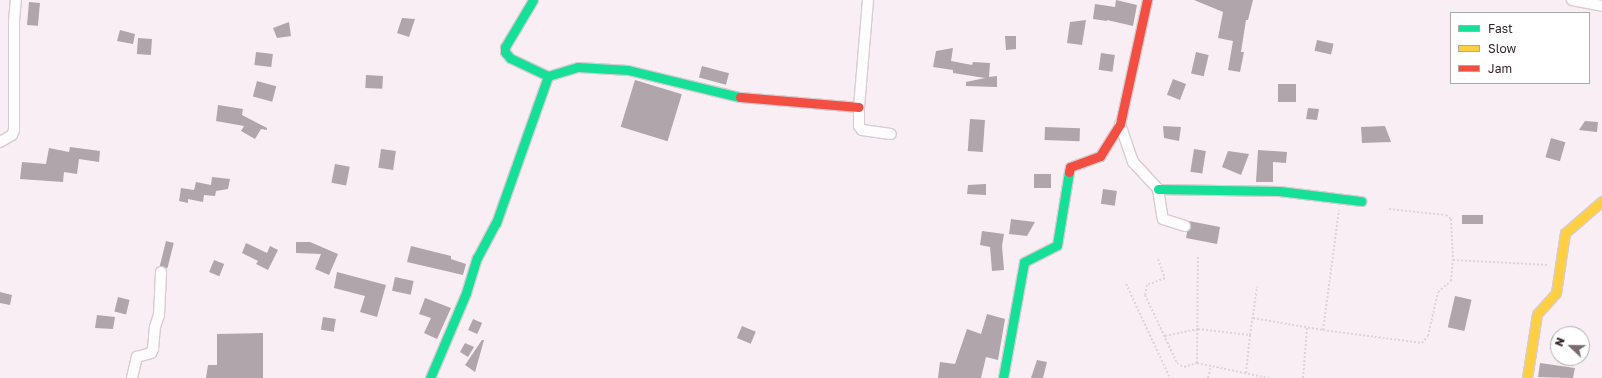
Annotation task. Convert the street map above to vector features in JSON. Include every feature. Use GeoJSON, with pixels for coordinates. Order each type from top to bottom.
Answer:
{"type":"FeatureCollection","features":[{"type":"Feature","properties":{"kind":"street"},"geometry":{"type":"LineString","coordinates":[[0,142],[12,135],[14,130],[14,22],[16,0]]}},
{"type":"Feature","properties":{"kind":"street"},"geometry":{"type":"LineString","coordinates":[[533,0],[505,47],[505,52],[510,58],[548,76],[578,67],[628,70],[740,97],[859,107]]}},
{"type":"Feature","properties":{"kind":"street"},"geometry":{"type":"LineString","coordinates":[[868,0],[859,107],[859,126],[862,130],[891,134]]}},
{"type":"Feature","properties":{"kind":"street"},"geometry":{"type":"LineString","coordinates":[[1003,378],[1024,262],[1054,248],[1057,245],[1070,167],[1100,156],[1120,124],[1147,0]]}},
{"type":"Feature","properties":{"kind":"street"},"geometry":{"type":"LineString","coordinates":[[1572,0],[1602,6]]}},
{"type":"Feature","properties":{"kind":"street"},"geometry":{"type":"LineString","coordinates":[[430,378],[466,293],[477,258],[496,223],[548,76]]}},
{"type":"Feature","properties":{"kind":"street"},"geometry":{"type":"LineString","coordinates":[[1120,124],[1133,162],[1158,189],[1163,219],[1185,226]]}},
{"type":"Feature","properties":{"kind":"street"},"geometry":{"type":"LineString","coordinates":[[1158,189],[1279,191],[1361,201]]}},
{"type":"Feature","properties":{"kind":"street"},"geometry":{"type":"LineString","coordinates":[[1528,378],[1537,314],[1541,308],[1555,296],[1565,234],[1602,202]]}},
{"type":"Feature","properties":{"kind":"street"},"geometry":{"type":"LineString","coordinates":[[132,378],[137,357],[151,353],[153,349],[155,327],[160,315],[161,272]]}},
{"type":"Feature","properties":{"kind":"path"},"geometry":{"type":"LineString","coordinates":[[1323,330],[1340,199]]}},
{"type":"Feature","properties":{"kind":"path"},"geometry":{"type":"LineString","coordinates":[[1253,318],[1308,328],[1420,343],[1425,342],[1428,336],[1437,294],[1451,281],[1453,260],[1451,219],[1446,215],[1388,209]]}},
{"type":"Feature","properties":{"kind":"path"},"geometry":{"type":"LineString","coordinates":[[1196,364],[1198,329],[1198,256]]}},
{"type":"Feature","properties":{"kind":"path"},"geometry":{"type":"LineString","coordinates":[[1158,259],[1165,278],[1147,285],[1145,295],[1177,364],[1184,367],[1196,364],[1269,378]]}},
{"type":"Feature","properties":{"kind":"path"},"geometry":{"type":"LineString","coordinates":[[1453,260],[1560,266]]}},
{"type":"Feature","properties":{"kind":"path"},"geometry":{"type":"LineString","coordinates":[[1126,284],[1170,378]]}},
{"type":"Feature","properties":{"kind":"path"},"geometry":{"type":"LineString","coordinates":[[1246,374],[1257,287]]}},
{"type":"Feature","properties":{"kind":"path"},"geometry":{"type":"LineString","coordinates":[[1303,378],[1308,328]]}},
{"type":"Feature","properties":{"kind":"path"},"geometry":{"type":"LineString","coordinates":[[1165,336],[1198,329],[1250,335]]}},
{"type":"Feature","properties":{"kind":"path"},"geometry":{"type":"LineString","coordinates":[[1208,378],[1211,367]]}},
{"type":"Feature","properties":{"kind":"building"},"geometry":{"type":"Polygon","coordinates":[[[1116,0],[1137,5],[1133,26],[1107,20],[1093,19],[1095,4],[1115,7],[1116,0]]]}},
{"type":"Feature","properties":{"kind":"building"},"geometry":{"type":"Polygon","coordinates":[[[1194,0],[1253,0],[1248,20],[1246,20],[1241,52],[1244,52],[1240,72],[1228,70],[1233,41],[1218,38],[1223,12],[1194,0]]]}},
{"type":"Feature","properties":{"kind":"building"},"geometry":{"type":"Polygon","coordinates":[[[29,2],[40,3],[38,26],[27,25],[29,2]]]}},
{"type":"Feature","properties":{"kind":"building"},"geometry":{"type":"Polygon","coordinates":[[[402,18],[415,19],[409,37],[397,33],[402,18]]]}},
{"type":"Feature","properties":{"kind":"building"},"geometry":{"type":"Polygon","coordinates":[[[1086,20],[1082,45],[1067,43],[1070,22],[1086,20]]]}},
{"type":"Feature","properties":{"kind":"building"},"geometry":{"type":"Polygon","coordinates":[[[289,22],[291,36],[277,38],[273,28],[289,22]]]}},
{"type":"Feature","properties":{"kind":"building"},"geometry":{"type":"Polygon","coordinates":[[[120,30],[135,34],[133,44],[117,41],[120,30]]]}},
{"type":"Feature","properties":{"kind":"building"},"geometry":{"type":"Polygon","coordinates":[[[1005,36],[1016,36],[1016,49],[1006,50],[1005,36]]]}},
{"type":"Feature","properties":{"kind":"building"},"geometry":{"type":"Polygon","coordinates":[[[138,38],[152,39],[151,55],[137,54],[138,38]]]}},
{"type":"Feature","properties":{"kind":"building"},"geometry":{"type":"Polygon","coordinates":[[[1317,40],[1334,44],[1331,55],[1315,51],[1317,40]]]}},
{"type":"Feature","properties":{"kind":"building"},"geometry":{"type":"Polygon","coordinates":[[[953,48],[951,61],[972,65],[973,62],[990,63],[989,77],[997,76],[997,87],[966,86],[966,82],[985,78],[953,73],[953,70],[933,67],[936,51],[953,48]]]}},
{"type":"Feature","properties":{"kind":"building"},"geometry":{"type":"Polygon","coordinates":[[[256,52],[273,54],[271,67],[254,65],[256,52]]]}},
{"type":"Feature","properties":{"kind":"building"},"geometry":{"type":"Polygon","coordinates":[[[1196,52],[1209,55],[1204,76],[1191,73],[1196,52]]]}},
{"type":"Feature","properties":{"kind":"building"},"geometry":{"type":"Polygon","coordinates":[[[1101,53],[1115,55],[1112,72],[1099,70],[1101,53]]]}},
{"type":"Feature","properties":{"kind":"building"},"geometry":{"type":"Polygon","coordinates":[[[702,66],[729,73],[726,85],[699,78],[702,66]]]}},
{"type":"Feature","properties":{"kind":"building"},"geometry":{"type":"Polygon","coordinates":[[[366,75],[383,76],[382,89],[365,88],[366,75]]]}},
{"type":"Feature","properties":{"kind":"building"},"geometry":{"type":"Polygon","coordinates":[[[1173,79],[1186,84],[1180,100],[1167,95],[1173,79]]]}},
{"type":"Feature","properties":{"kind":"building"},"geometry":{"type":"Polygon","coordinates":[[[635,80],[682,94],[668,141],[621,127],[635,80]]]}},
{"type":"Feature","properties":{"kind":"building"},"geometry":{"type":"Polygon","coordinates":[[[257,81],[276,86],[272,102],[253,96],[257,81]]]}},
{"type":"Feature","properties":{"kind":"building"},"geometry":{"type":"Polygon","coordinates":[[[1278,84],[1296,84],[1296,102],[1278,102],[1278,84]]]}},
{"type":"Feature","properties":{"kind":"building"},"geometry":{"type":"Polygon","coordinates":[[[218,105],[243,109],[242,115],[267,128],[267,130],[261,129],[255,139],[241,131],[244,126],[216,121],[218,105]]]}},
{"type":"Feature","properties":{"kind":"building"},"geometry":{"type":"Polygon","coordinates":[[[1308,108],[1319,109],[1317,120],[1306,119],[1308,108]]]}},
{"type":"Feature","properties":{"kind":"building"},"geometry":{"type":"Polygon","coordinates":[[[970,119],[985,120],[983,152],[968,151],[970,119]]]}},
{"type":"Feature","properties":{"kind":"building"},"geometry":{"type":"Polygon","coordinates":[[[1585,121],[1598,122],[1597,132],[1579,130],[1585,121]]]}},
{"type":"Feature","properties":{"kind":"building"},"geometry":{"type":"Polygon","coordinates":[[[1163,126],[1181,127],[1179,141],[1164,138],[1163,126]]]}},
{"type":"Feature","properties":{"kind":"building"},"geometry":{"type":"Polygon","coordinates":[[[1385,126],[1391,142],[1362,143],[1361,127],[1385,126]]]}},
{"type":"Feature","properties":{"kind":"building"},"geometry":{"type":"Polygon","coordinates":[[[1045,127],[1080,128],[1080,141],[1045,140],[1045,127]]]}},
{"type":"Feature","properties":{"kind":"building"},"geometry":{"type":"Polygon","coordinates":[[[1551,138],[1565,142],[1560,161],[1545,157],[1551,138]]]}},
{"type":"Feature","properties":{"kind":"building"},"geometry":{"type":"Polygon","coordinates":[[[70,147],[100,151],[99,162],[79,159],[77,174],[64,172],[63,182],[20,179],[22,162],[46,164],[49,148],[69,152],[70,147]]]}},
{"type":"Feature","properties":{"kind":"building"},"geometry":{"type":"Polygon","coordinates":[[[381,149],[396,151],[393,170],[378,168],[381,149]]]}},
{"type":"Feature","properties":{"kind":"building"},"geometry":{"type":"Polygon","coordinates":[[[1194,149],[1206,151],[1202,174],[1190,172],[1194,149]]]}},
{"type":"Feature","properties":{"kind":"building"},"geometry":{"type":"Polygon","coordinates":[[[1258,150],[1287,152],[1286,163],[1273,162],[1273,182],[1256,182],[1258,150]]]}},
{"type":"Feature","properties":{"kind":"building"},"geometry":{"type":"Polygon","coordinates":[[[1228,151],[1249,154],[1241,175],[1222,167],[1228,151]]]}},
{"type":"Feature","properties":{"kind":"building"},"geometry":{"type":"Polygon","coordinates":[[[335,164],[350,167],[346,186],[331,183],[335,164]]]}},
{"type":"Feature","properties":{"kind":"building"},"geometry":{"type":"Polygon","coordinates":[[[1034,174],[1051,174],[1051,188],[1034,188],[1034,174]]]}},
{"type":"Feature","properties":{"kind":"building"},"geometry":{"type":"Polygon","coordinates":[[[212,177],[230,179],[228,189],[216,191],[215,196],[204,195],[203,202],[188,199],[188,203],[179,201],[181,188],[194,190],[196,182],[211,185],[212,177]]]}},
{"type":"Feature","properties":{"kind":"building"},"geometry":{"type":"Polygon","coordinates":[[[986,184],[986,195],[967,194],[968,185],[986,184]]]}},
{"type":"Feature","properties":{"kind":"building"},"geometry":{"type":"Polygon","coordinates":[[[1103,189],[1117,191],[1115,206],[1101,204],[1103,189]]]}},
{"type":"Feature","properties":{"kind":"building"},"geometry":{"type":"Polygon","coordinates":[[[1462,215],[1483,215],[1483,224],[1462,224],[1462,215]]]}},
{"type":"Feature","properties":{"kind":"building"},"geometry":{"type":"Polygon","coordinates":[[[1011,219],[1035,222],[1027,236],[1009,234],[1011,219]]]}},
{"type":"Feature","properties":{"kind":"building"},"geometry":{"type":"Polygon","coordinates":[[[1189,221],[1220,227],[1217,244],[1186,238],[1187,232],[1191,228],[1189,221]]]}},
{"type":"Feature","properties":{"kind":"building"},"geometry":{"type":"Polygon","coordinates":[[[982,231],[1004,234],[1002,246],[1004,270],[992,271],[990,247],[980,245],[982,231]]]}},
{"type":"Feature","properties":{"kind":"building"},"geometry":{"type":"Polygon","coordinates":[[[166,241],[174,243],[167,268],[160,266],[166,241]]]}},
{"type":"Feature","properties":{"kind":"building"},"geometry":{"type":"Polygon","coordinates":[[[296,242],[310,242],[338,254],[329,275],[315,269],[321,254],[296,253],[296,242]]]}},
{"type":"Feature","properties":{"kind":"building"},"geometry":{"type":"Polygon","coordinates":[[[246,243],[267,253],[270,246],[278,250],[268,270],[256,264],[258,261],[242,253],[246,243]]]}},
{"type":"Feature","properties":{"kind":"building"},"geometry":{"type":"Polygon","coordinates":[[[411,246],[451,256],[451,259],[466,264],[463,275],[407,262],[411,246]]]}},
{"type":"Feature","properties":{"kind":"building"},"geometry":{"type":"Polygon","coordinates":[[[214,260],[224,264],[219,276],[209,272],[214,260]]]}},
{"type":"Feature","properties":{"kind":"building"},"geometry":{"type":"Polygon","coordinates":[[[337,272],[386,285],[377,317],[360,312],[365,296],[334,288],[337,272]]]}},
{"type":"Feature","properties":{"kind":"building"},"geometry":{"type":"Polygon","coordinates":[[[395,277],[414,281],[411,295],[392,291],[395,277]]]}},
{"type":"Feature","properties":{"kind":"building"},"geometry":{"type":"Polygon","coordinates":[[[0,292],[12,295],[10,305],[0,303],[0,292]]]}},
{"type":"Feature","properties":{"kind":"building"},"geometry":{"type":"Polygon","coordinates":[[[1455,296],[1472,300],[1464,331],[1448,327],[1455,296]]]}},
{"type":"Feature","properties":{"kind":"building"},"geometry":{"type":"Polygon","coordinates":[[[118,297],[130,300],[126,314],[114,312],[118,297]]]}},
{"type":"Feature","properties":{"kind":"building"},"geometry":{"type":"Polygon","coordinates":[[[425,298],[451,308],[437,339],[424,333],[431,318],[419,314],[425,298]]]}},
{"type":"Feature","properties":{"kind":"building"},"geometry":{"type":"Polygon","coordinates":[[[987,314],[1005,319],[998,360],[986,357],[981,378],[938,378],[940,362],[955,364],[967,329],[981,334],[987,314]]]}},
{"type":"Feature","properties":{"kind":"building"},"geometry":{"type":"Polygon","coordinates":[[[97,315],[115,317],[113,329],[95,328],[97,315]]]}},
{"type":"Feature","properties":{"kind":"building"},"geometry":{"type":"Polygon","coordinates":[[[323,317],[336,319],[334,332],[321,330],[323,317]]]}},
{"type":"Feature","properties":{"kind":"building"},"geometry":{"type":"Polygon","coordinates":[[[473,319],[482,323],[477,334],[468,330],[473,319]]]}},
{"type":"Feature","properties":{"kind":"building"},"geometry":{"type":"Polygon","coordinates":[[[742,326],[756,332],[751,344],[737,338],[742,326]]]}},
{"type":"Feature","properties":{"kind":"building"},"geometry":{"type":"Polygon","coordinates":[[[263,333],[263,378],[206,378],[208,365],[217,365],[217,334],[263,333]]]}},
{"type":"Feature","properties":{"kind":"building"},"geometry":{"type":"Polygon","coordinates":[[[482,340],[484,340],[475,372],[465,365],[482,340]]]}},
{"type":"Feature","properties":{"kind":"building"},"geometry":{"type":"Polygon","coordinates":[[[465,343],[474,347],[468,357],[460,352],[465,343]]]}},
{"type":"Feature","properties":{"kind":"building"},"geometry":{"type":"Polygon","coordinates":[[[1037,360],[1047,362],[1043,378],[1031,378],[1037,360]]]}},
{"type":"Feature","properties":{"kind":"building"},"geometry":{"type":"Polygon","coordinates":[[[1540,363],[1550,364],[1550,366],[1575,368],[1573,378],[1538,377],[1540,363]]]}},
{"type":"Feature","properties":{"kind":"traffic: fast"},"geometry":{"type":"LineString","coordinates":[[533,0],[505,47],[505,52],[510,58],[548,76],[578,67],[628,70],[740,97]]}},
{"type":"Feature","properties":{"kind":"traffic: fast"},"geometry":{"type":"LineString","coordinates":[[430,378],[466,293],[477,258],[496,223],[548,76]]}},
{"type":"Feature","properties":{"kind":"traffic: fast"},"geometry":{"type":"LineString","coordinates":[[1003,378],[1024,262],[1057,245],[1069,172]]}},
{"type":"Feature","properties":{"kind":"traffic: fast"},"geometry":{"type":"LineString","coordinates":[[1158,189],[1279,191],[1361,201]]}},
{"type":"Feature","properties":{"kind":"traffic: slow"},"geometry":{"type":"LineString","coordinates":[[1527,378],[1537,314],[1556,293],[1565,233],[1602,201]]}},
{"type":"Feature","properties":{"kind":"traffic: jam"},"geometry":{"type":"LineString","coordinates":[[1069,172],[1070,167],[1100,156],[1120,124],[1147,0]]}},
{"type":"Feature","properties":{"kind":"traffic: jam"},"geometry":{"type":"LineString","coordinates":[[740,97],[859,107]]}}]}
